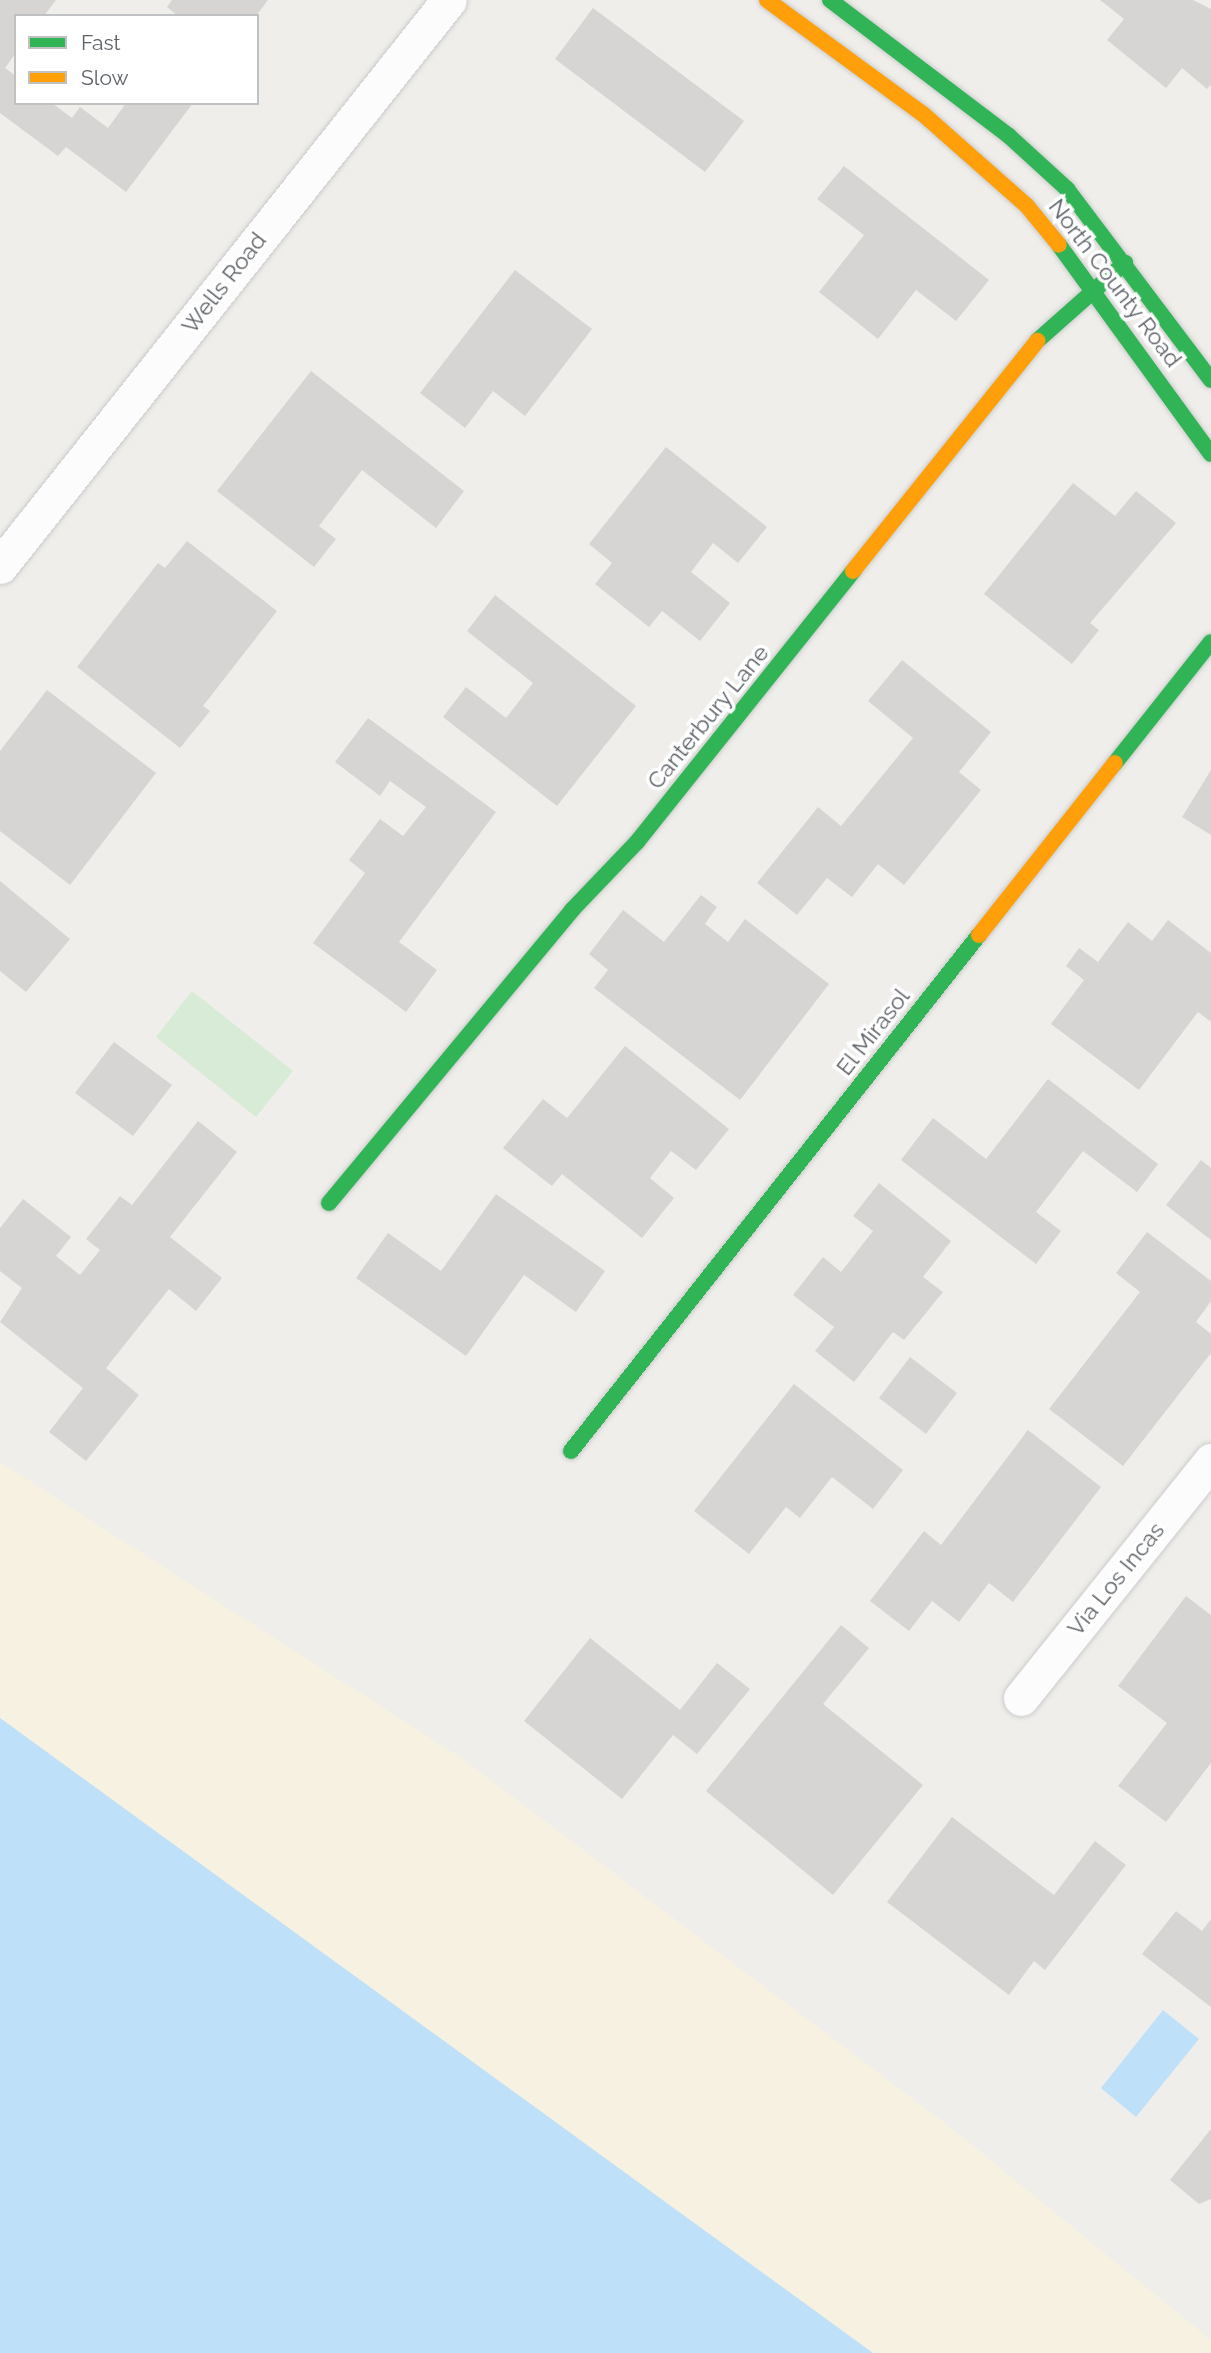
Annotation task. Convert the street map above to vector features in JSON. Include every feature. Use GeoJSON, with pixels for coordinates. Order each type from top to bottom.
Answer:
{"type":"FeatureCollection","features":[{"type":"Feature","properties":{"kind":"street","name":"Wells Road"},"geometry":{"type":"LineString","coordinates":[[0,566],[449,0]]}},
{"type":"Feature","properties":{"kind":"street","name":"North County Road"},"geometry":{"type":"LineString","coordinates":[[767,0],[923,114],[1005,183],[1094,286],[1211,454]]}},
{"type":"Feature","properties":{"kind":"street","name":"North County Road"},"geometry":{"type":"LineString","coordinates":[[830,0],[1041,163],[1125,263],[1211,380]]}},
{"type":"Feature","properties":{"kind":"street","name":"Canterbury Lane"},"geometry":{"type":"LineString","coordinates":[[329,1203],[572,910],[637,842],[1042,335],[1094,286],[1125,263]]}},
{"type":"Feature","properties":{"kind":"street","name":"El Mirasol"},"geometry":{"type":"LineString","coordinates":[[570,1451],[1211,642]]}},
{"type":"Feature","properties":{"kind":"street","name":"Via Los Incas"},"geometry":{"type":"LineString","coordinates":[[1021,1698],[1211,1461]]}},
{"type":"Feature","properties":{"kind":"green space"},"geometry":{"type":"Polygon","coordinates":[[[192,991],[293,1071],[256,1117],[156,1037],[192,991]]]}},
{"type":"Feature","properties":{"kind":"sand"},"geometry":{"type":"Polygon","coordinates":[[[0,1462],[460,1757],[945,2123],[1211,2340],[1211,2353],[873,2353],[0,1718],[0,1462]]]}},
{"type":"Feature","properties":{"kind":"water"},"geometry":{"type":"Polygon","coordinates":[[[0,1718],[873,2353],[0,2353],[0,1718]]]}},
{"type":"Feature","properties":{"kind":"water"},"geometry":{"type":"Polygon","coordinates":[[[1163,2010],[1199,2039],[1136,2117],[1101,2088],[1163,2010]]]}},
{"type":"Feature","properties":{"kind":"building"},"geometry":{"type":"Polygon","coordinates":[[[0,0],[56,0],[46,14],[14,14],[14,56],[5,68],[14,75],[14,105],[55,105],[72,118],[80,107],[108,128],[125,105],[191,105],[126,192],[66,147],[58,156],[0,113],[0,0]]]}},
{"type":"Feature","properties":{"kind":"building"},"geometry":{"type":"Polygon","coordinates":[[[172,0],[268,0],[258,14],[176,14],[167,7],[172,0]]]}},
{"type":"Feature","properties":{"kind":"building"},"geometry":{"type":"Polygon","coordinates":[[[1100,0],[1193,0],[1211,9],[1211,85],[1207,89],[1182,68],[1166,88],[1107,40],[1124,19],[1100,0]]]}},
{"type":"Feature","properties":{"kind":"building"},"geometry":{"type":"Polygon","coordinates":[[[593,8],[744,121],[705,172],[555,59],[593,8]]]}},
{"type":"Feature","properties":{"kind":"building"},"geometry":{"type":"Polygon","coordinates":[[[844,166],[989,280],[956,321],[916,290],[878,339],[819,292],[864,235],[817,199],[844,166]]]}},
{"type":"Feature","properties":{"kind":"building"},"geometry":{"type":"Polygon","coordinates":[[[515,270],[592,329],[525,416],[493,391],[465,428],[420,393],[515,270]]]}},
{"type":"Feature","properties":{"kind":"building"},"geometry":{"type":"Polygon","coordinates":[[[311,371],[464,491],[436,528],[362,470],[319,526],[336,539],[314,567],[217,491],[311,371]]]}},
{"type":"Feature","properties":{"kind":"building"},"geometry":{"type":"Polygon","coordinates":[[[666,447],[767,527],[738,563],[713,543],[691,572],[730,603],[700,641],[662,611],[649,627],[595,584],[612,563],[589,544],[666,447]]]}},
{"type":"Feature","properties":{"kind":"building"},"geometry":{"type":"Polygon","coordinates":[[[1073,483],[1115,516],[1136,491],[1176,523],[1090,623],[1099,630],[1072,664],[984,594],[1073,483]]]}},
{"type":"Feature","properties":{"kind":"building"},"geometry":{"type":"Polygon","coordinates":[[[187,541],[277,611],[203,706],[210,711],[180,748],[77,667],[158,563],[165,568],[187,541]]]}},
{"type":"Feature","properties":{"kind":"building"},"geometry":{"type":"Polygon","coordinates":[[[495,595],[636,706],[557,806],[443,717],[466,687],[506,718],[533,683],[467,631],[495,595]]]}},
{"type":"Feature","properties":{"kind":"building"},"geometry":{"type":"Polygon","coordinates":[[[902,660],[991,732],[959,772],[981,790],[904,885],[878,864],[852,897],[827,878],[797,915],[757,883],[818,807],[841,826],[913,738],[868,701],[902,660]]]}},
{"type":"Feature","properties":{"kind":"building"},"geometry":{"type":"Polygon","coordinates":[[[47,690],[156,773],[70,885],[0,831],[0,751],[47,690]]]}},
{"type":"Feature","properties":{"kind":"building"},"geometry":{"type":"Polygon","coordinates":[[[368,718],[496,812],[399,942],[437,970],[406,1012],[313,943],[365,873],[349,860],[380,819],[403,836],[426,807],[390,781],[380,796],[335,762],[368,718]]]}},
{"type":"Feature","properties":{"kind":"building"},"geometry":{"type":"Polygon","coordinates":[[[1211,770],[1211,835],[1182,817],[1211,770]]]}},
{"type":"Feature","properties":{"kind":"building"},"geometry":{"type":"Polygon","coordinates":[[[0,881],[70,939],[26,992],[0,971],[0,881]]]}},
{"type":"Feature","properties":{"kind":"building"},"geometry":{"type":"Polygon","coordinates":[[[701,895],[717,907],[705,924],[728,942],[745,919],[829,984],[740,1100],[594,988],[608,970],[589,954],[623,910],[664,942],[701,895]]]}},
{"type":"Feature","properties":{"kind":"building"},"geometry":{"type":"Polygon","coordinates":[[[1168,920],[1211,953],[1211,1022],[1198,1012],[1139,1090],[1051,1024],[1084,980],[1066,966],[1079,948],[1098,962],[1128,922],[1152,941],[1168,920]]]}},
{"type":"Feature","properties":{"kind":"building"},"geometry":{"type":"Polygon","coordinates":[[[114,1042],[172,1085],[133,1136],[75,1093],[114,1042]]]}},
{"type":"Feature","properties":{"kind":"building"},"geometry":{"type":"Polygon","coordinates":[[[625,1046],[729,1129],[696,1170],[671,1151],[650,1178],[674,1198],[642,1238],[562,1174],[552,1186],[503,1148],[543,1099],[567,1118],[625,1046]]]}},
{"type":"Feature","properties":{"kind":"building"},"geometry":{"type":"Polygon","coordinates":[[[1048,1079],[1158,1164],[1137,1192],[1083,1151],[1036,1212],[1061,1231],[1036,1264],[901,1160],[933,1118],[986,1159],[1048,1079]]]}},
{"type":"Feature","properties":{"kind":"building"},"geometry":{"type":"Polygon","coordinates":[[[198,1121],[237,1152],[170,1237],[222,1278],[196,1311],[169,1289],[106,1368],[139,1395],[86,1461],[49,1432],[83,1388],[0,1322],[22,1288],[0,1271],[0,1228],[23,1199],[71,1237],[56,1256],[80,1275],[100,1250],[86,1239],[120,1196],[132,1205],[198,1121]]]}},
{"type":"Feature","properties":{"kind":"building"},"geometry":{"type":"Polygon","coordinates":[[[1201,1160],[1211,1168],[1211,1240],[1166,1205],[1201,1160]]]}},
{"type":"Feature","properties":{"kind":"building"},"geometry":{"type":"Polygon","coordinates":[[[879,1183],[951,1241],[923,1277],[943,1292],[904,1340],[893,1332],[854,1382],[815,1351],[834,1327],[793,1295],[823,1257],[841,1272],[873,1231],[853,1216],[879,1183]]]}},
{"type":"Feature","properties":{"kind":"building"},"geometry":{"type":"Polygon","coordinates":[[[496,1194],[605,1271],[576,1312],[524,1275],[466,1356],[356,1278],[388,1233],[441,1271],[496,1194]]]}},
{"type":"Feature","properties":{"kind":"building"},"geometry":{"type":"Polygon","coordinates":[[[1147,1232],[1211,1281],[1211,1301],[1196,1322],[1211,1334],[1211,1353],[1123,1466],[1049,1409],[1140,1292],[1116,1273],[1147,1232]]]}},
{"type":"Feature","properties":{"kind":"building"},"geometry":{"type":"Polygon","coordinates":[[[910,1357],[957,1393],[926,1434],[879,1398],[910,1357]]]}},
{"type":"Feature","properties":{"kind":"building"},"geometry":{"type":"Polygon","coordinates":[[[794,1384],[903,1470],[873,1509],[832,1477],[800,1518],[786,1507],[749,1554],[694,1511],[794,1384]]]}},
{"type":"Feature","properties":{"kind":"building"},"geometry":{"type":"Polygon","coordinates":[[[1028,1430],[1101,1487],[1013,1602],[989,1583],[959,1622],[932,1601],[909,1631],[870,1601],[924,1531],[941,1545],[1028,1430]]]}},
{"type":"Feature","properties":{"kind":"building"},"geometry":{"type":"Polygon","coordinates":[[[1186,1596],[1211,1615],[1211,1763],[1166,1822],[1118,1786],[1167,1723],[1118,1686],[1186,1596]]]}},
{"type":"Feature","properties":{"kind":"building"},"geometry":{"type":"Polygon","coordinates":[[[841,1625],[869,1648],[823,1704],[923,1785],[833,1895],[706,1791],[841,1625]]]}},
{"type":"Feature","properties":{"kind":"building"},"geometry":{"type":"Polygon","coordinates":[[[590,1638],[680,1710],[717,1663],[750,1689],[697,1754],[673,1735],[622,1799],[524,1721],[590,1638]]]}},
{"type":"Feature","properties":{"kind":"building"},"geometry":{"type":"Polygon","coordinates":[[[952,1817],[1054,1895],[1095,1841],[1126,1865],[1045,1970],[1034,1961],[1009,1995],[887,1902],[952,1817]]]}},
{"type":"Feature","properties":{"kind":"building"},"geometry":{"type":"Polygon","coordinates":[[[1176,1911],[1202,1931],[1211,1919],[1211,2007],[1142,1954],[1176,1911]]]}},
{"type":"Feature","properties":{"kind":"building"},"geometry":{"type":"Polygon","coordinates":[[[1211,2129],[1211,2199],[1199,2204],[1170,2180],[1211,2129]]]}},
{"type":"Feature","properties":{"kind":"traffic: fast"},"geometry":{"type":"LineString","coordinates":[[830,0],[1009,136],[1067,189],[1211,380]]}},
{"type":"Feature","properties":{"kind":"traffic: fast"},"geometry":{"type":"LineString","coordinates":[[1059,245],[1211,454]]}},
{"type":"Feature","properties":{"kind":"traffic: fast"},"geometry":{"type":"LineString","coordinates":[[1037,341],[1125,263]]}},
{"type":"Feature","properties":{"kind":"traffic: fast"},"geometry":{"type":"LineString","coordinates":[[329,1203],[572,910],[637,842],[853,571]]}},
{"type":"Feature","properties":{"kind":"traffic: fast"},"geometry":{"type":"LineString","coordinates":[[1115,763],[1211,642]]}},
{"type":"Feature","properties":{"kind":"traffic: fast"},"geometry":{"type":"LineString","coordinates":[[571,1451],[979,935]]}},
{"type":"Feature","properties":{"kind":"traffic: slow"},"geometry":{"type":"LineString","coordinates":[[767,0],[923,114],[1027,206],[1059,245]]}},
{"type":"Feature","properties":{"kind":"traffic: slow"},"geometry":{"type":"LineString","coordinates":[[853,571],[1037,341]]}},
{"type":"Feature","properties":{"kind":"traffic: slow"},"geometry":{"type":"LineString","coordinates":[[979,935],[1115,763]]}}]}
